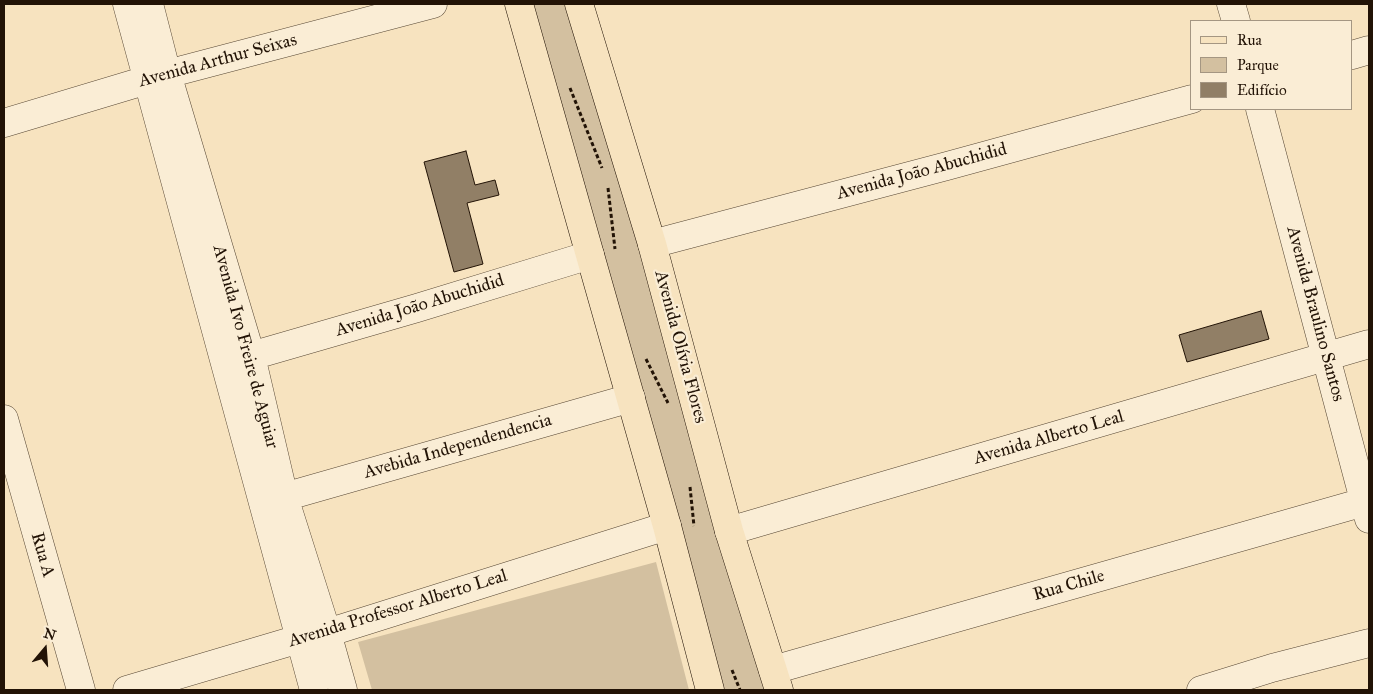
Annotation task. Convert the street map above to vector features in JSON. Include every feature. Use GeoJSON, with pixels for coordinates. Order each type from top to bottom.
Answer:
{"type":"FeatureCollection","features":[{"type":"Feature","properties":{"kind":"main road"},"geometry":{"type":"LineString","coordinates":[[519,4],[602,253],[631,398],[710,690]]}},
{"type":"Feature","properties":{"kind":"main road","name":"Avenida Olívia Flores"},"geometry":{"type":"LineString","coordinates":[[579,4],[652,244],[730,531],[776,680]]}},
{"type":"Feature","properties":{"kind":"street","name":"Avenida Ivo Freire de Aguiar"},"geometry":{"type":"LineString","coordinates":[[127,4],[158,77],[251,356],[284,497],[343,690]]}},
{"type":"Feature","properties":{"kind":"street","name":"Avenida Ivo Freire de Aguiar"},"geometry":{"type":"LineString","coordinates":[[150,4],[158,77],[299,639],[314,690]]}},
{"type":"Feature","properties":{"kind":"street","name":"Avenida Arthur Seixas"},"geometry":{"type":"LineString","coordinates":[[4,123],[158,77],[433,4]]}},
{"type":"Feature","properties":{"kind":"street"},"geometry":{"type":"LineString","coordinates":[[1231,4],[1236,20]]}},
{"type":"Feature","properties":{"kind":"street"},"geometry":{"type":"LineString","coordinates":[[1353,55],[1369,50]]}},
{"type":"Feature","properties":{"kind":"street","name":"Avenida João Abuchidid"},"geometry":{"type":"LineString","coordinates":[[652,244],[1190,100]]}},
{"type":"Feature","properties":{"kind":"street","name":"Avenida Braulino Santos"},"geometry":{"type":"LineString","coordinates":[[1260,110],[1367,510]]}},
{"type":"Feature","properties":{"kind":"street","name":"Avenida João Abuchidid"},"geometry":{"type":"LineString","coordinates":[[251,356],[602,253]]}},
{"type":"Feature","properties":{"kind":"street","name":"Avenida Alberto Leal"},"geometry":{"type":"LineString","coordinates":[[730,531],[1369,344]]}},
{"type":"Feature","properties":{"kind":"street","name":"Avebida Independendencia"},"geometry":{"type":"LineString","coordinates":[[284,497],[631,398]]}},
{"type":"Feature","properties":{"kind":"street","name":"Rua A"},"geometry":{"type":"LineString","coordinates":[[4,419],[81,690]]}},
{"type":"Feature","properties":{"kind":"street","name":"Rua Chile"},"geometry":{"type":"LineString","coordinates":[[776,680],[1367,510]]}},
{"type":"Feature","properties":{"kind":"street","name":"Avenida Professor Alberto Leal"},"geometry":{"type":"LineString","coordinates":[[127,690],[299,639],[327,633],[667,526]]}},
{"type":"Feature","properties":{"kind":"street"},"geometry":{"type":"LineString","coordinates":[[1201,690],[1272,668],[1369,643]]}},
{"type":"Feature","properties":{"kind":"path"},"geometry":{"type":"LineString","coordinates":[[567,82],[604,173]]}},
{"type":"Feature","properties":{"kind":"path"},"geometry":{"type":"LineString","coordinates":[[602,253],[607,182]]}},
{"type":"Feature","properties":{"kind":"path"},"geometry":{"type":"LineString","coordinates":[[643,352],[669,405]]}},
{"type":"Feature","properties":{"kind":"path"},"geometry":{"type":"LineString","coordinates":[[690,480],[694,528]]}},
{"type":"Feature","properties":{"kind":"path"},"geometry":{"type":"LineString","coordinates":[[729,664],[740,690]]}},
{"type":"Feature","properties":{"kind":"green space"},"geometry":{"type":"Polygon","coordinates":[[[523,4],[581,4],[774,690],[710,690],[523,4]]]}},
{"type":"Feature","properties":{"kind":"green space"},"geometry":{"type":"Polygon","coordinates":[[[656,562],[689,690],[372,690],[358,642],[656,562]]]}},
{"type":"Feature","properties":{"kind":"building"},"geometry":{"type":"Polygon","coordinates":[[[466,151],[475,185],[495,180],[499,195],[467,203],[483,264],[454,272],[424,162],[466,151]]]}},
{"type":"Feature","properties":{"kind":"building"},"geometry":{"type":"Polygon","coordinates":[[[1261,311],[1269,339],[1187,362],[1179,335],[1261,311]]]}}]}
